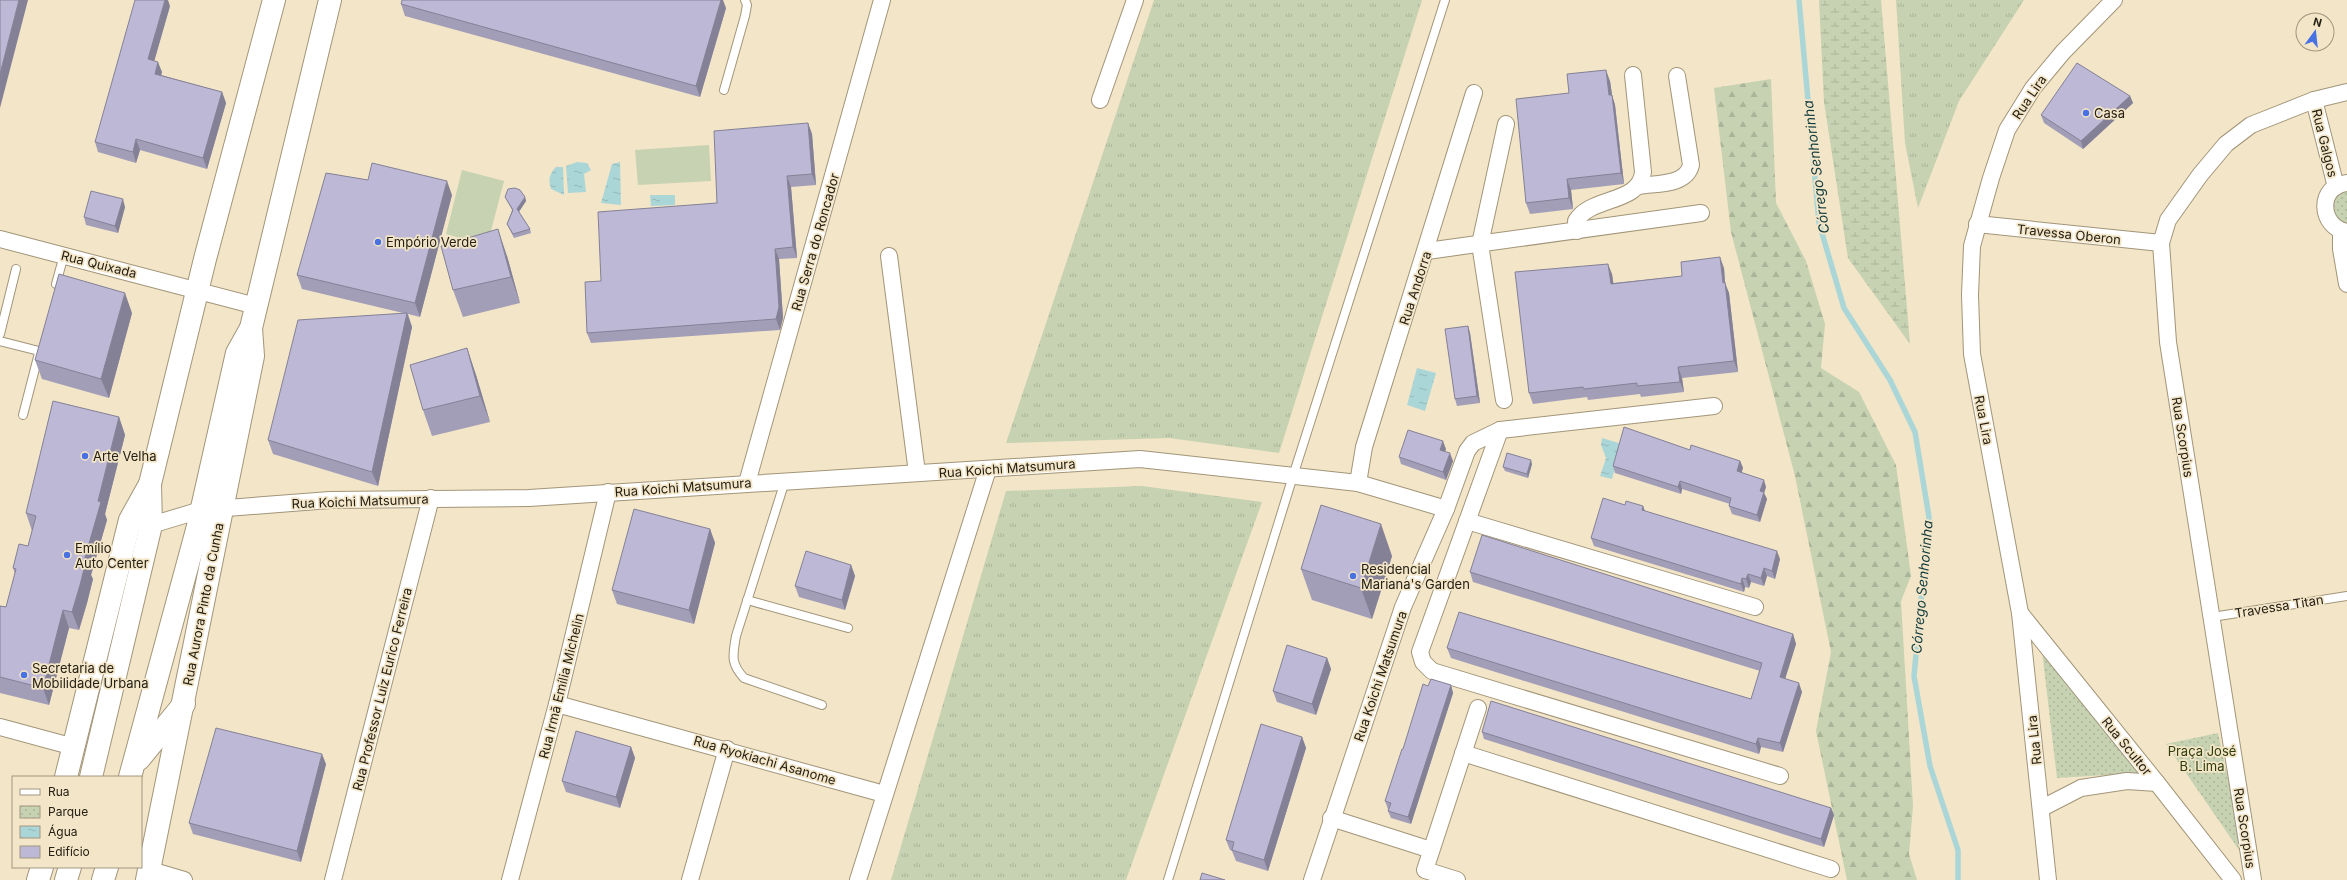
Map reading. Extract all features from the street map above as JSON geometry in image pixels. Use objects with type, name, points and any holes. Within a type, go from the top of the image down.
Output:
[{"type":"main road","points":[[66,776],[130,520],[150,484],[198,290],[274,0]]},
{"type":"main road","points":[[132,772],[219,508],[237,353],[251,328],[330,0]]},
{"type":"main road","points":[[91,776],[151,524],[150,484]]},
{"type":"main road","name":"Rua Aurora Pinto da Cunha","points":[[149,875],[184,704],[219,508]]},
{"type":"main road","points":[[132,772],[184,704]]},
{"type":"main road","points":[[38,880],[42,868]]},
{"type":"main road","points":[[66,880],[70,868]]},
{"type":"main road","points":[[103,880],[106,868]]},
{"type":"street","name":"Rua Serra do Roncador","points":[[747,483],[882,0]]},
{"type":"street","points":[[1100,100],[1135,0]]},
{"type":"street","name":"Rua Lira","points":[[2048,880],[2042,808],[2020,613],[1972,354],[1971,260],[1977,224],[2007,130],[2033,88],[2063,52],[2114,0]]},
{"type":"street","points":[[1633,75],[1643,172],[1642,181],[1639,186]]},
{"type":"street","points":[[1577,231],[1576,221],[1586,210],[1639,186],[1680,180],[1689,172],[1691,165],[1677,76]]},
{"type":"street","name":"Rua Scorpius","points":[[2253,880],[2168,342],[2161,243],[2168,220],[2200,175],[2226,144],[2251,125],[2314,100],[2347,92]]},
{"type":"street","name":"Rua Andorra","points":[[1358,483],[1364,447],[1427,251],[1474,93]]},
{"type":"street","name":"Rua Galgos","points":[[2314,100],[2341,185]]},
{"type":"street","points":[[1504,400],[1480,244],[1506,124]]},
{"type":"street","points":[[2341,185],[2330,192],[2324,207],[2329,222],[2344,232],[2341,249],[2347,284]]},
{"type":"street","points":[[1427,251],[1701,213]]},
{"type":"street","name":"Travessa Oberon","points":[[1977,224],[2161,243]]},
{"type":"street","name":"Rua Quixada","points":[[0,239],[256,306]]},
{"type":"street","points":[[889,256],[917,473]]},
{"type":"street","points":[[1446,509],[1467,451],[1473,443],[1500,430],[1714,406]]},
{"type":"street","points":[[1500,430],[1420,652],[1423,662],[1432,671],[1780,776]]},
{"type":"street","name":"Rua Koichi Matsumura","points":[[151,524],[219,508],[330,500],[529,498],[1140,459],[1358,483],[1446,509],[1403,608],[1331,818],[1312,880]]},
{"type":"street","points":[[858,880],[988,469]]},
{"type":"street","name":"Rua Irmã Emília Michelin","points":[[510,880],[558,704],[608,492]]},
{"type":"street","name":"Rua Professor Luiz Eurico Ferreira","points":[[333,880],[431,498]]},
{"type":"street","points":[[130,520],[151,524]]},
{"type":"street","points":[[1467,521],[1755,608]]},
{"type":"street","name":"Rua Scultor","points":[[2020,613],[2157,782],[2233,880]]},
{"type":"street","name":"Rua Ryokiachi Asanome","points":[[558,704],[727,749],[884,794]]},
{"type":"street","points":[[1457,880],[1425,870],[1478,708]]},
{"type":"street","points":[[0,727],[74,747]]},
{"type":"street","points":[[690,880],[727,749]]},
{"type":"street","points":[[1463,753],[1831,869]]},
{"type":"street","points":[[2042,808],[2081,788],[2126,781],[2157,782]]},
{"type":"street","points":[[1331,818],[1431,850]]},
{"type":"street","points":[[149,875],[184,880]]},
{"type":"lane","points":[[724,90],[745,16],[747,5],[745,0]]},
{"type":"lane","points":[[1168,880],[1293,476],[1445,0]]},
{"type":"lane","points":[[54,292],[64,255]]},
{"type":"lane","points":[[0,334],[16,269]]},
{"type":"lane","points":[[0,341],[40,347],[23,415]]},
{"type":"lane","points":[[785,481],[747,600],[733,655],[736,668],[744,678],[762,686],[822,705]]},
{"type":"lane","name":"Travessa Titan","points":[[2212,617],[2347,596]]},
{"type":"lane","points":[[747,600],[848,628]]},
{"type":"green space","points":[[1154,0],[1422,0],[1279,453],[1169,438],[1006,443]]},
{"type":"green space","points":[[1819,0],[1881,0],[1910,344],[1848,258],[1824,102]]},
{"type":"green space","points":[[1896,0],[2024,0],[1959,101],[1918,208],[1905,143]]},
{"type":"green space","points":[[1771,79],[1776,203],[1806,261],[1825,324],[1821,368],[1859,392],[1896,465],[1911,576],[1901,601],[1913,806],[1909,854],[1917,880],[1847,880],[1816,731],[1831,652],[1795,476],[1731,232],[1714,88]]},
{"type":"green space","points":[[709,145],[711,181],[638,185],[635,150]]},
{"type":"green space","points":[[462,170],[504,181],[487,246],[446,234]]},
{"type":"green space","points":[[2347,190],[2347,224],[2337,218],[2333,207],[2336,197]]},
{"type":"green space","points":[[1142,486],[1262,502],[1126,880],[891,880],[1006,491]]},
{"type":"green space","points":[[2042,651],[2138,773],[2057,778]]},
{"type":"green space","name":"Praça José B. Lima","points":[[2218,733],[2246,860],[2166,744]]},
{"type":"water","points":[[577,162],[587,163],[591,170],[584,174],[586,192],[568,193],[566,166]]},
{"type":"water","points":[[620,162],[621,205],[601,203],[612,164]]},
{"type":"water","points":[[556,167],[563,167],[564,195],[551,189],[550,186],[549,180]]},
{"type":"water","points":[[650,195],[675,195],[675,205],[651,206]]},
{"type":"water","points":[[1417,368],[1436,373],[1425,411],[1407,405]]},
{"type":"water","points":[[1602,438],[1622,444],[1612,479],[1600,476],[1606,458],[1601,445]]},
{"type":"building","points":[[0,0],[19,0],[0,74]]},
{"type":"building","points":[[135,0],[165,0],[148,59],[158,62],[155,74],[222,92],[203,158],[136,139],[133,152],[95,142]]},
{"type":"building","points":[[402,0],[721,0],[696,86],[401,4]]},
{"type":"building","name":"Casa","points":[[2077,63],[2130,96],[2081,141],[2041,115]]},
{"type":"building","points":[[1606,70],[1609,95],[1612,95],[1621,173],[1567,179],[1569,198],[1526,203],[1516,99],[1569,93],[1567,74]]},
{"type":"building","points":[[808,123],[812,174],[787,176],[793,247],[775,249],[779,307],[776,319],[587,333],[585,282],[601,281],[598,212],[717,203],[714,131]]},
{"type":"building","name":"Empório Verde","points":[[372,163],[447,181],[415,303],[297,275],[326,173],[368,180]]},
{"type":"building","points":[[515,188],[520,190],[525,197],[517,209],[530,229],[513,234],[507,224],[513,210],[505,197],[508,189]]},
{"type":"building","points":[[91,191],[123,199],[115,226],[84,217]]},
{"type":"building","points":[[498,229],[511,277],[453,290],[441,246]]},
{"type":"building","points":[[1720,257],[1723,283],[1725,282],[1734,361],[1678,367],[1680,382],[1637,386],[1637,383],[1529,393],[1515,272],[1608,264],[1611,284],[1682,276],[1681,262]]},
{"type":"building","points":[[59,274],[125,293],[101,379],[35,360]]},
{"type":"building","points":[[407,313],[372,472],[268,440],[298,320]]},
{"type":"building","points":[[1468,326],[1477,396],[1455,399],[1445,329]]},
{"type":"building","points":[[467,348],[480,396],[423,410],[410,365]]},
{"type":"building","points":[[53,401],[119,417],[98,501],[101,502],[84,561],[86,561],[80,585],[72,612],[63,610],[43,688],[0,677],[0,606],[6,607],[16,569],[13,568],[19,544],[28,546],[36,516],[26,513]]},
{"type":"building","points":[[1624,427],[1690,450],[1691,445],[1740,461],[1737,471],[1764,480],[1760,491],[1764,492],[1757,515],[1729,506],[1731,498],[1680,481],[1678,487],[1613,466]]},
{"type":"building","points":[[1408,430],[1443,441],[1440,450],[1450,453],[1443,472],[1399,457]]},
{"type":"building","points":[[1507,453],[1531,460],[1527,474],[1503,467]]},
{"type":"building","points":[[1603,498],[1625,505],[1626,501],[1643,506],[1642,510],[1777,551],[1772,571],[1764,568],[1761,578],[1748,574],[1746,579],[1742,578],[1741,584],[1591,538]]},
{"type":"building","points":[[1321,505],[1381,524],[1361,588],[1301,569]]},
{"type":"building","points":[[634,509],[710,529],[689,610],[612,590]]},
{"type":"building","points":[[1482,535],[1793,634],[1780,677],[1799,683],[1780,743],[1758,738],[1756,744],[1447,648],[1459,612],[1751,699],[1762,663],[1470,572]]},
{"type":"building","points":[[806,551],[851,565],[842,600],[795,586]]},
{"type":"building","points":[[1287,645],[1327,658],[1312,704],[1273,691]]},
{"type":"building","points":[[1431,679],[1451,685],[1408,817],[1388,811],[1391,803],[1385,801],[1423,684],[1428,686]]},
{"type":"building","points":[[1491,701],[1831,808],[1821,839],[1482,732]]},
{"type":"building","points":[[1261,724],[1302,737],[1264,860],[1232,850],[1234,842],[1226,840]]},
{"type":"building","points":[[216,728],[322,754],[297,851],[189,823]]},
{"type":"building","points":[[576,731],[631,747],[616,797],[562,781]]},
{"type":"building","points":[[1202,873],[1225,880],[1200,880]]},
{"type":"waterway","name":"Córrego Senhorinha","points":[[1799,0],[1819,223],[1844,308],[1890,380],[1915,432],[1929,517],[1914,676],[1930,766],[1958,850],[1958,880]]},
{"type":"place","name":"Casa","points":[[2086,113]]},
{"type":"place","name":"Empório Verde","points":[[378,242]]},
{"type":"place","name":"Arte Velha","points":[[85,456]]},
{"type":"place","name":"Emílio Auto Center","points":[[67,555]]},
{"type":"place","name":"Residencial Mariana's Garden","points":[[1353,576]]},
{"type":"place","name":"Secretaria de Mobilidade Urbana","points":[[24,675]]}]
